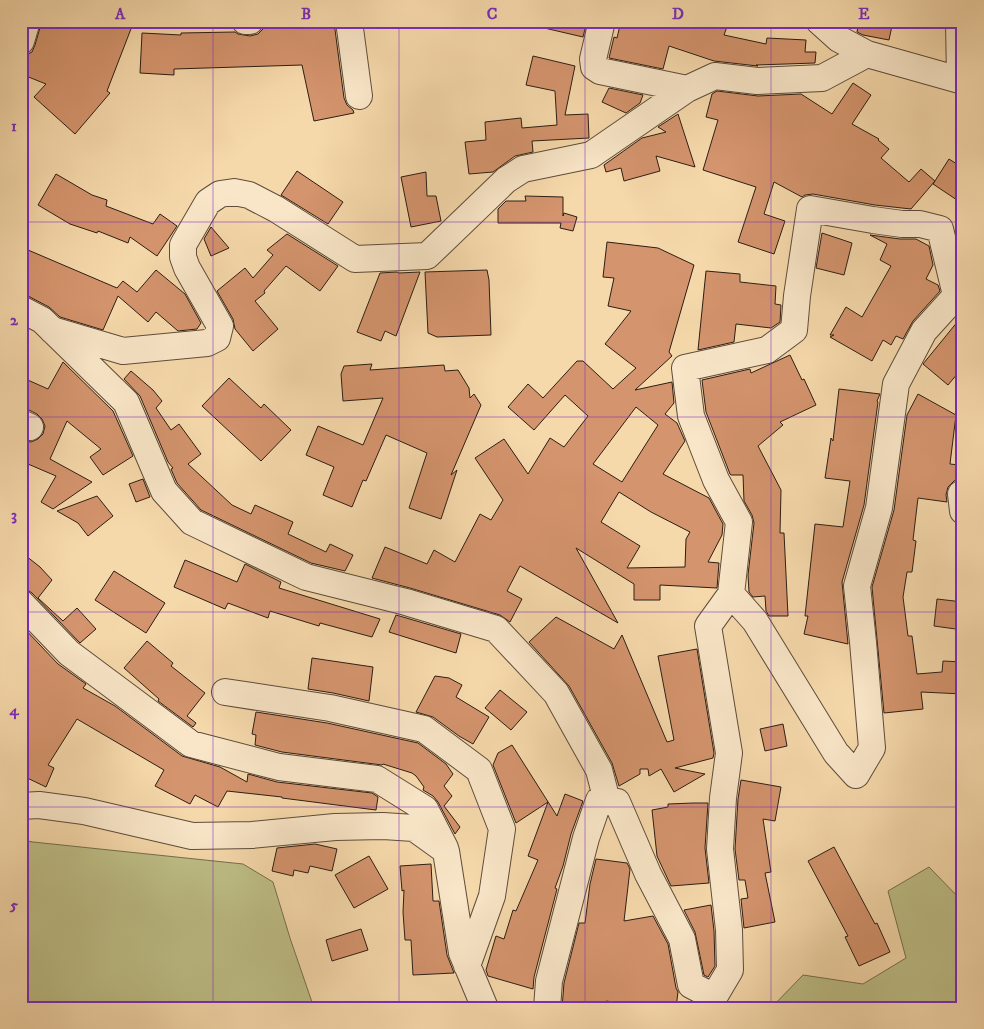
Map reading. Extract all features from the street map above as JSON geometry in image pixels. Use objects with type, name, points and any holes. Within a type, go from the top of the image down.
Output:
[{"type":"street","points":[[21,41],[27,21]]},
{"type":"street","points":[[245,21],[250,21]]},
{"type":"street","points":[[349,21],[359,96]]},
{"type":"street","points":[[602,21],[592,59],[594,67],[600,71],[687,89]]},
{"type":"street","points":[[819,21],[839,39],[867,54],[962,80],[959,21]]},
{"type":"street","points":[[52,330],[123,351],[207,343],[217,338],[220,326],[187,268],[183,257],[183,245],[208,202],[220,194],[234,192],[249,195],[276,209],[355,259],[427,256],[506,180],[523,169],[592,155],[687,89],[715,76],[757,81],[822,78],[867,54]]},
{"type":"street","points":[[547,1008],[549,981],[586,838],[599,800],[617,802],[648,874],[682,939],[690,986],[714,997],[730,970],[729,930],[720,849],[723,798],[729,753],[708,626],[731,594],[739,522],[716,480],[691,416],[685,368],[767,350],[794,330],[810,209],[902,224],[920,224],[940,229],[959,291],[924,331],[896,384],[879,508],[856,586],[872,748],[856,775],[836,753],[755,621],[731,594]]},
{"type":"street","points":[[21,310],[42,320],[126,402],[164,491],[192,522],[306,577],[406,602],[496,629],[556,693],[599,770],[607,801]]},
{"type":"street","points":[[963,493],[961,494],[963,511]]},
{"type":"street","points":[[21,603],[69,653],[191,744],[279,767],[377,779],[425,809],[446,851],[462,953],[485,1008]]},
{"type":"street","points":[[225,692],[330,708],[424,729],[479,770],[502,829],[492,896],[467,966]]},
{"type":"street","points":[[21,806],[39,805],[84,811],[192,836],[252,835],[335,827],[383,826],[414,828],[446,851]]},
{"type":"green space","points":[[21,840],[243,864],[273,882],[314,1008],[21,1008]]},
{"type":"green space","points":[[929,867],[963,902],[963,1008],[771,1008],[803,975],[863,984],[906,958],[888,891]]},
{"type":"building","points":[[42,21],[134,21],[107,91],[110,93],[75,134],[34,97],[46,84],[21,74],[28,54],[32,52],[35,45]]},
{"type":"building","points":[[541,21],[587,21],[583,37],[540,27]]},
{"type":"building","points":[[621,21],[719,21],[728,24],[724,35],[766,44],[767,38],[806,40],[805,52],[816,52],[815,63],[756,65],[758,66],[714,61],[669,46],[663,69],[609,58],[614,37],[617,38]]},
{"type":"building","points":[[859,21],[893,21],[889,40],[857,32]]},
{"type":"building","points":[[334,22],[344,98],[354,113],[314,121],[302,65],[174,69],[174,75],[140,73],[142,33],[181,35],[181,33],[235,32],[250,36],[258,34],[263,29],[264,24]]},
{"type":"building","points":[[533,56],[575,66],[565,115],[588,114],[589,138],[532,141],[533,152],[515,156],[493,172],[469,174],[465,142],[486,140],[485,122],[521,118],[522,128],[557,125],[555,91],[526,85]]},
{"type":"building","points":[[853,83],[871,95],[852,124],[879,139],[889,149],[881,158],[909,182],[921,169],[935,181],[911,209],[813,194],[802,197],[774,182],[764,214],[785,221],[774,254],[738,242],[756,187],[703,170],[718,120],[706,117],[712,94],[717,91],[758,96],[801,94],[832,114]]},
{"type":"building","points":[[609,88],[643,95],[640,103],[626,113],[602,102]]},
{"type":"building","points":[[678,114],[695,167],[656,156],[660,171],[624,181],[621,168],[606,172],[604,165],[642,138],[666,132],[658,127]]},
{"type":"building","points":[[949,159],[963,168],[963,204],[933,184]]},
{"type":"building","points":[[297,171],[343,202],[328,224],[281,195]]},
{"type":"building","points":[[426,172],[427,196],[436,196],[441,221],[411,227],[401,177]]},
{"type":"building","points":[[56,174],[92,195],[107,200],[106,206],[153,224],[160,214],[177,226],[157,256],[130,237],[128,243],[98,231],[97,233],[70,224],[38,205]]},
{"type":"building","points":[[525,196],[563,197],[563,216],[564,213],[577,217],[573,231],[560,228],[561,223],[498,223],[498,209],[506,201],[526,201]]},
{"type":"building","points":[[211,227],[229,248],[211,256],[204,239]]},
{"type":"building","points":[[822,233],[852,243],[844,275],[816,268]]},
{"type":"building","points":[[287,234],[338,266],[320,291],[286,266],[264,291],[265,293],[255,301],[278,329],[253,351],[235,329],[233,319],[217,291],[245,268],[253,278],[273,255],[267,250]]},
{"type":"building","points":[[870,235],[916,239],[929,246],[933,265],[926,279],[938,285],[940,291],[913,321],[903,339],[896,336],[891,345],[883,340],[872,361],[830,337],[834,335],[830,335],[846,307],[862,317],[891,266],[880,260],[887,244]]},
{"type":"building","points":[[607,242],[658,248],[694,265],[669,352],[672,356],[635,390],[672,382],[674,403],[665,414],[677,423],[685,441],[663,474],[709,498],[723,524],[722,535],[708,562],[719,563],[717,588],[660,585],[660,600],[634,600],[634,584],[576,548],[618,623],[520,566],[507,591],[522,599],[510,622],[500,615],[372,578],[385,547],[427,564],[434,550],[455,562],[480,514],[491,520],[503,500],[475,458],[504,439],[528,474],[550,438],[564,447],[588,416],[565,395],[534,430],[508,407],[528,384],[543,398],[577,361],[583,361],[613,389],[636,368],[605,344],[631,311],[608,306],[614,278],[603,277]],"holes":[[[636,407],[658,425],[622,482],[593,464]],[[619,492],[651,512],[690,532],[686,539],[685,567],[627,568],[640,546],[601,522]]]},
{"type":"building","points":[[21,247],[117,288],[123,281],[137,292],[156,270],[185,294],[201,323],[197,329],[178,331],[156,312],[148,322],[118,296],[103,330],[60,317],[49,307],[21,294]]},
{"type":"building","points":[[487,270],[491,335],[437,337],[428,333],[425,272]]},
{"type":"building","points":[[706,271],[740,274],[740,282],[776,286],[775,304],[781,305],[780,322],[771,328],[736,324],[734,342],[698,350]]},
{"type":"building","points":[[420,272],[396,336],[385,331],[381,341],[357,332],[380,273]]},
{"type":"building","points":[[963,315],[963,367],[948,385],[923,364]]},
{"type":"building","points":[[790,355],[816,405],[780,422],[783,425],[758,446],[781,490],[780,533],[784,533],[788,616],[769,616],[766,611],[765,596],[753,597],[749,592],[748,575],[754,523],[744,501],[743,475],[730,474],[706,412],[702,380],[750,369],[751,373]]},
{"type":"building","points":[[63,362],[113,411],[133,456],[103,475],[90,457],[101,449],[67,421],[50,459],[92,482],[53,509],[41,502],[56,476],[21,461],[21,440],[31,442],[38,439],[43,434],[45,426],[37,414],[21,408],[21,377],[48,389]]},
{"type":"building","points":[[372,364],[370,370],[444,365],[445,371],[458,370],[469,388],[470,398],[474,394],[481,405],[451,475],[457,470],[441,519],[409,508],[427,453],[386,435],[366,481],[363,480],[352,507],[323,495],[334,467],[306,455],[318,426],[363,445],[383,398],[343,401],[341,374],[344,366]]},
{"type":"building","points":[[131,371],[153,390],[162,401],[156,408],[171,430],[179,424],[201,454],[188,464],[232,505],[251,514],[255,505],[293,522],[288,534],[326,552],[330,544],[353,555],[345,571],[311,563],[201,510],[177,483],[171,469],[173,468],[168,462],[140,396],[124,379]]},
{"type":"building","points":[[229,378],[261,408],[264,404],[291,430],[261,461],[202,406]]},
{"type":"building","points":[[839,389],[880,394],[877,401],[864,505],[842,582],[848,644],[804,634],[808,616],[805,616],[815,524],[843,527],[850,481],[825,478],[831,438],[833,441]]},
{"type":"building","points":[[918,394],[956,415],[950,464],[959,465],[958,479],[948,487],[947,502],[918,498],[913,540],[916,541],[912,572],[907,572],[903,597],[908,636],[912,636],[917,674],[942,672],[943,661],[963,662],[963,694],[921,692],[923,709],[884,713],[872,587],[894,510],[907,415]]},
{"type":"building","points":[[143,479],[150,497],[136,502],[129,484]]},
{"type":"building","points":[[97,496],[113,516],[88,536],[78,523],[57,511]]},
{"type":"building","points":[[21,552],[40,567],[52,580],[38,598],[63,621],[77,608],[96,629],[80,643],[32,593],[21,588]]},
{"type":"building","points":[[185,560],[237,582],[245,564],[281,582],[279,588],[380,619],[372,637],[320,623],[319,626],[270,611],[268,618],[228,603],[225,609],[174,587]]},
{"type":"building","points":[[114,571],[165,603],[146,633],[95,600]]},
{"type":"building","points":[[937,599],[963,602],[963,630],[934,626]]},
{"type":"building","points":[[396,615],[461,634],[456,653],[389,632]]},
{"type":"building","points":[[556,617],[614,649],[622,635],[667,742],[674,740],[658,656],[697,649],[714,753],[713,758],[675,768],[705,774],[674,792],[661,769],[649,776],[648,769],[640,769],[640,774],[619,786],[612,763],[569,686],[529,642]]},
{"type":"building","points":[[21,625],[58,664],[86,684],[83,688],[115,706],[182,756],[220,767],[247,782],[248,774],[277,782],[372,793],[378,797],[376,810],[227,791],[218,807],[195,795],[190,804],[155,786],[164,770],[77,719],[48,765],[54,768],[46,787],[21,775]]},
{"type":"building","points":[[147,641],[173,663],[171,666],[205,693],[187,716],[196,723],[193,727],[158,701],[159,699],[124,668]]},
{"type":"building","points":[[312,658],[373,667],[369,701],[308,689]]},
{"type":"building","points":[[435,676],[449,678],[462,685],[456,697],[489,717],[473,744],[433,717],[416,712]]},
{"type":"building","points":[[500,690],[527,712],[511,730],[485,708]]},
{"type":"building","points":[[256,712],[327,723],[418,743],[446,764],[453,774],[444,786],[452,796],[444,806],[460,827],[455,834],[438,802],[433,796],[423,790],[424,787],[412,773],[383,764],[282,752],[255,745],[256,735],[252,734]]},
{"type":"building","points":[[783,724],[787,746],[765,751],[760,729]]},
{"type":"building","points":[[512,745],[557,816],[565,794],[583,801],[555,888],[557,889],[534,977],[533,989],[488,976],[486,970],[496,936],[504,939],[513,910],[516,911],[538,860],[528,856],[548,802],[516,823],[493,765],[498,753]]},
{"type":"building","points":[[741,780],[781,787],[775,821],[763,819],[771,872],[765,873],[775,922],[744,928],[741,899],[748,898],[745,880],[739,880],[735,849]]},
{"type":"building","points":[[708,803],[705,848],[709,883],[671,886],[657,856],[652,810],[668,807],[668,804]]},
{"type":"building","points":[[315,844],[337,849],[332,871],[310,866],[308,873],[294,870],[293,876],[272,871],[277,848]]},
{"type":"building","points":[[834,847],[875,924],[877,923],[890,952],[859,966],[845,937],[848,936],[808,861]]},
{"type":"building","points":[[369,856],[388,889],[354,908],[335,875]]},
{"type":"building","points":[[596,859],[627,863],[630,869],[624,921],[653,916],[668,944],[678,992],[676,1008],[652,1008],[606,1001],[605,1008],[562,1008],[564,983],[579,923],[585,923],[590,884]]},
{"type":"building","points":[[431,864],[433,901],[439,901],[447,955],[454,973],[413,975],[411,940],[405,940],[404,890],[402,891],[400,866]]},
{"type":"building","points":[[711,905],[715,966],[708,977],[704,975],[695,932],[684,910]]},
{"type":"building","points":[[361,929],[368,950],[332,961],[326,940]]}]
